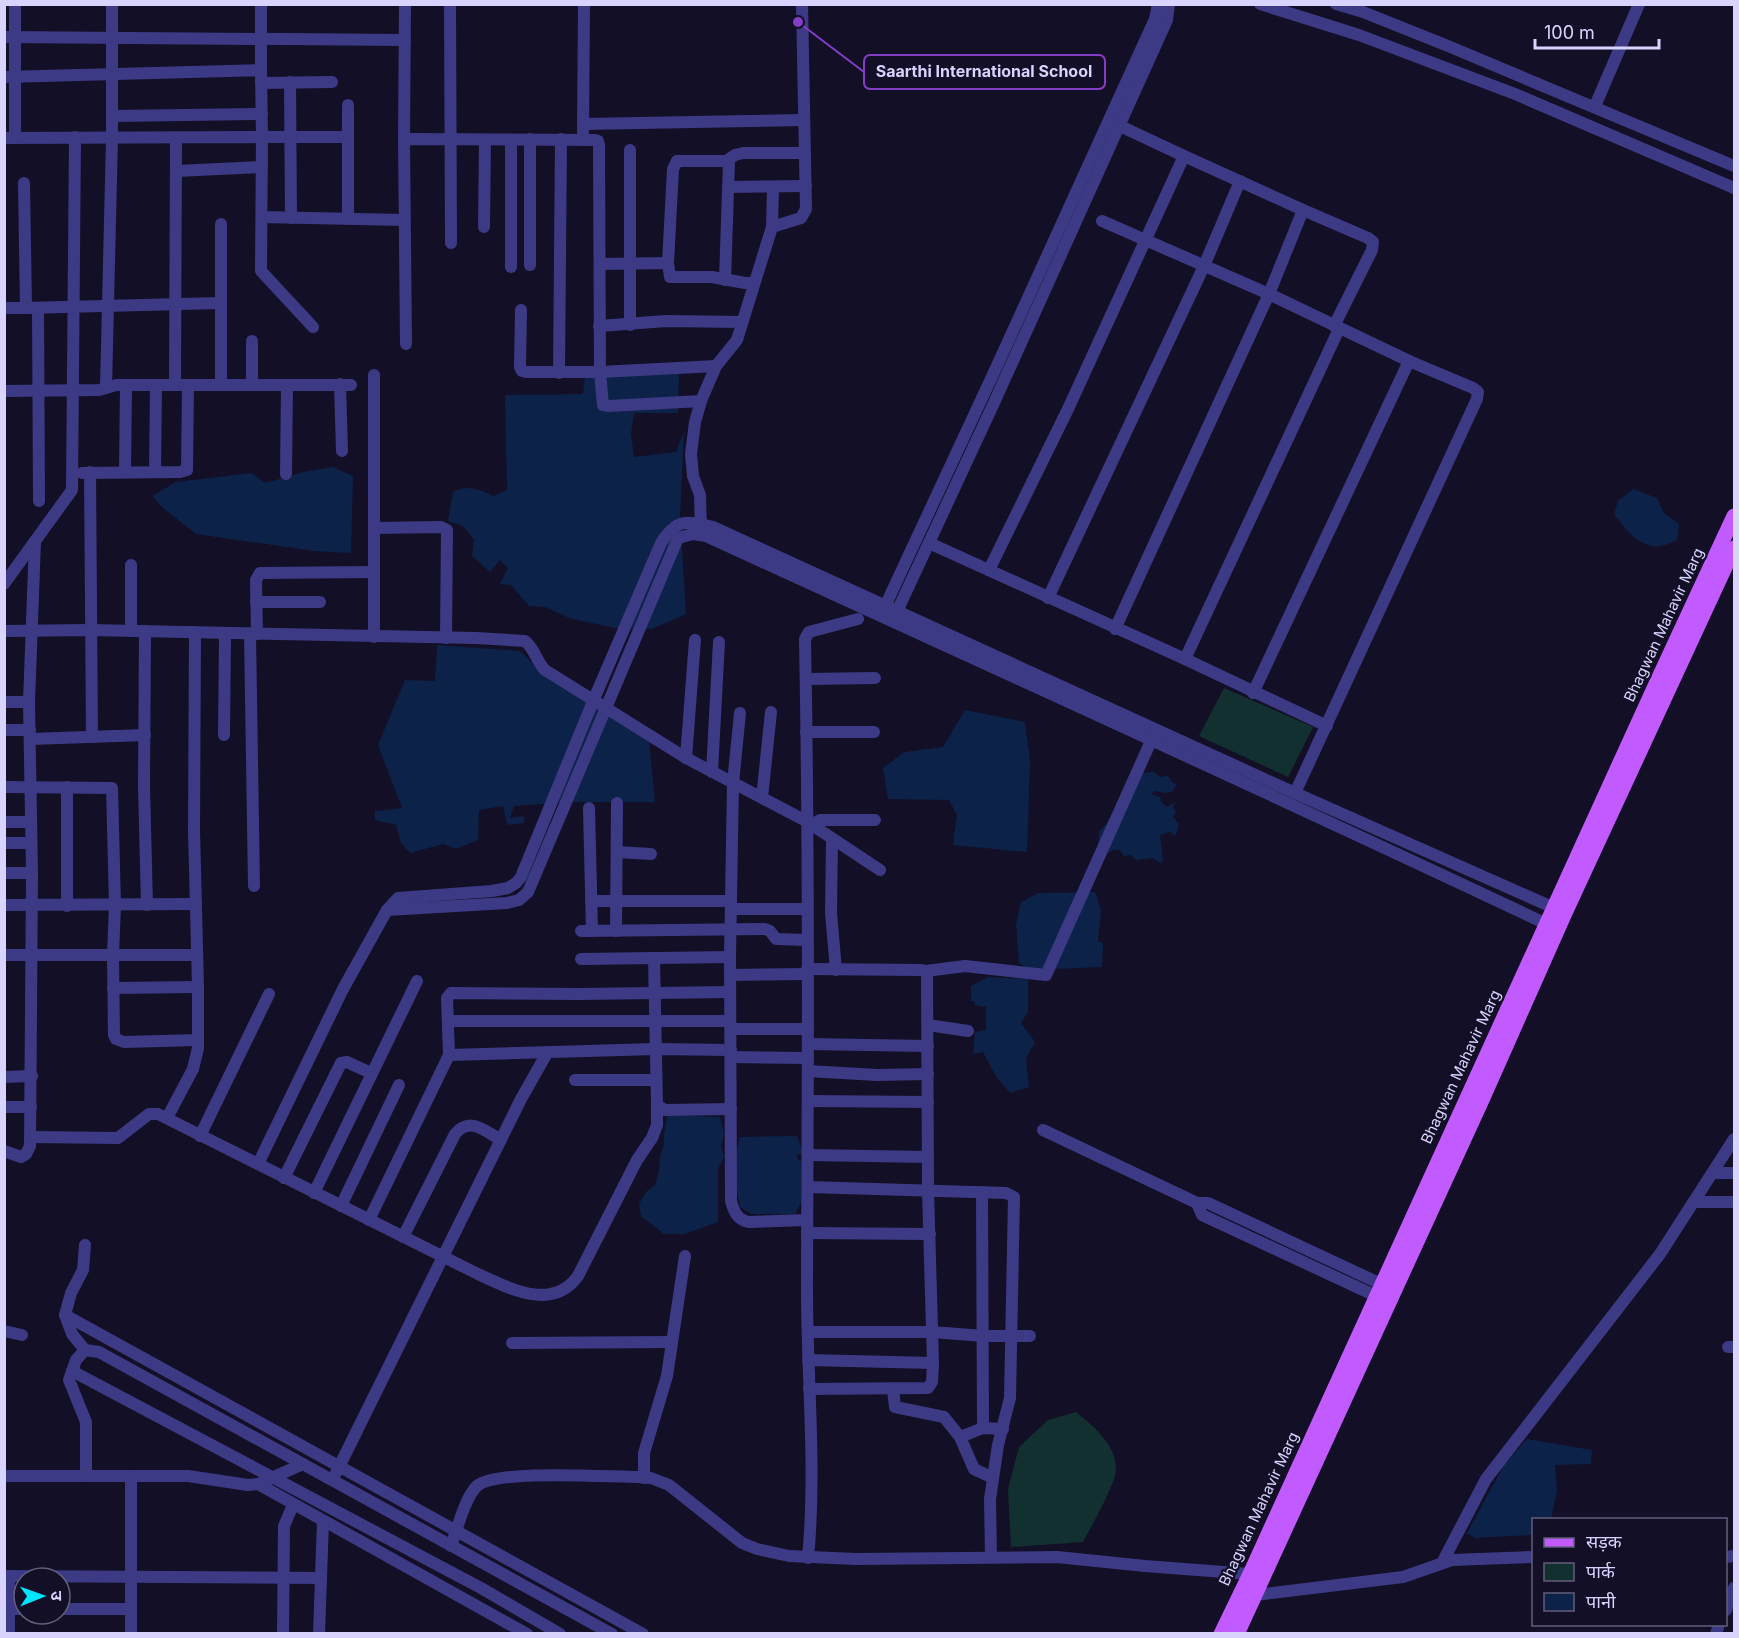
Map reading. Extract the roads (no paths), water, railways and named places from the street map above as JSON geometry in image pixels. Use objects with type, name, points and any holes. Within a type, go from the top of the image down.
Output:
[{"type":"main road","name":"Bhagwan Mahavir Marg","points":[[1560,910],[1734,516]]},
{"type":"main road","name":"Bhagwan Mahavir Marg","points":[[1221,1634],[1378,1290],[1734,548]]},
{"type":"main road","name":"Bhagwan Mahavir Marg","points":[[1238,1634],[1481,1102],[1552,927]]},
{"type":"street","points":[[15,4],[9,37],[10,138],[347,137]]},
{"type":"street","points":[[106,388],[112,138],[112,4]]},
{"type":"street","points":[[261,4],[261,271],[313,327]]},
{"type":"street","points":[[405,4],[406,344]]},
{"type":"street","points":[[450,4],[450,243]]},
{"type":"street","points":[[583,140],[584,4]]},
{"type":"street","points":[[772,227],[801,218],[806,209],[802,4]]},
{"type":"street","points":[[884,612],[1155,19],[1158,4]]},
{"type":"street","points":[[897,617],[928,543],[1120,126],[1167,20],[1169,4]]},
{"type":"street","points":[[1260,4],[1359,35],[1515,94],[1734,188]]},
{"type":"street","points":[[1336,4],[1438,41],[1734,166]]},
{"type":"street","points":[[1595,106],[1639,4]]},
{"type":"street","points":[[9,37],[405,40]]},
{"type":"street","points":[[10,77],[261,70]]},
{"type":"street","points":[[290,82],[291,218]]},
{"type":"street","points":[[261,83],[332,82]]},
{"type":"street","points":[[348,105],[348,219]]},
{"type":"street","points":[[112,116],[262,114]]},
{"type":"street","points":[[583,124],[804,120]]},
{"type":"street","points":[[1120,126],[1373,242],[1337,328],[1185,659]]},
{"type":"street","points":[[4,584],[72,490],[75,137]]},
{"type":"street","points":[[175,385],[176,138]]},
{"type":"street","points":[[404,138],[598,141],[601,401],[606,406],[701,402]]},
{"type":"street","points":[[559,372],[561,139]]},
{"type":"street","points":[[484,140],[484,227]]},
{"type":"street","points":[[511,140],[511,267]]},
{"type":"street","points":[[530,140],[530,265]]},
{"type":"street","points":[[630,150],[630,325]]},
{"type":"street","points":[[754,283],[712,277],[670,277],[668,263],[674,164],[681,161],[729,161],[735,155],[743,153],[805,153]]},
{"type":"street","points":[[989,570],[1068,409],[1184,156]]},
{"type":"street","points":[[725,280],[729,161]]},
{"type":"street","points":[[176,171],[262,167]]},
{"type":"street","points":[[1048,598],[1204,266],[1240,182]]},
{"type":"street","points":[[24,183],[39,391],[39,501]]},
{"type":"street","points":[[729,187],[806,186]]},
{"type":"street","points":[[701,530],[700,495],[693,476],[691,454],[695,422],[716,366],[737,340],[772,227],[773,187]]},
{"type":"street","points":[[1115,628],[1269,294],[1303,210]]},
{"type":"street","points":[[262,217],[404,220]]},
{"type":"street","points":[[1102,221],[1269,294],[1337,328],[1473,388],[1478,395],[1295,793]]},
{"type":"street","points":[[221,224],[222,385]]},
{"type":"street","points":[[600,264],[668,263]]},
{"type":"street","points":[[4,309],[220,303]]},
{"type":"street","points":[[521,310],[522,371],[600,372],[716,366]]},
{"type":"street","points":[[599,326],[666,321],[742,322]]},
{"type":"street","points":[[252,341],[252,385]]},
{"type":"street","points":[[1253,693],[1409,361]]},
{"type":"street","points":[[374,375],[374,637]]},
{"type":"street","points":[[4,391],[99,390],[126,385],[346,384],[342,452]]},
{"type":"street","points":[[125,471],[126,385]]},
{"type":"street","points":[[155,471],[156,385]]},
{"type":"street","points":[[73,473],[188,470],[188,385]]},
{"type":"street","points":[[286,474],[287,385]]},
{"type":"street","points":[[90,472],[92,737]]},
{"type":"street","points":[[258,1164],[343,989],[387,910],[398,898],[492,891],[508,888],[516,883],[661,543],[670,529],[678,525],[687,523],[701,530]]},
{"type":"street","points":[[374,528],[441,527],[447,530],[446,638]]},
{"type":"street","points":[[387,910],[507,903],[519,900],[528,892],[678,538],[713,527],[884,612],[1560,910]]},
{"type":"street","points":[[4,1151],[17,1157],[24,1157],[30,1146],[31,1137],[32,873],[29,702],[35,540]]},
{"type":"street","points":[[928,543],[1327,726]]},
{"type":"street","points":[[131,565],[131,631]]},
{"type":"street","points":[[254,886],[253,634],[256,580],[260,573],[374,572]]},
{"type":"street","points":[[256,602],[320,602]]},
{"type":"street","points":[[897,617],[1151,741],[1365,838],[1552,927]]},
{"type":"street","points":[[808,1558],[811,1515],[807,1227],[809,823],[806,635],[858,619]]},
{"type":"street","points":[[4,631],[145,631],[525,641],[545,670],[686,758],[809,823],[880,870]]},
{"type":"street","points":[[145,631],[144,786],[147,905]]},
{"type":"street","points":[[167,1118],[193,1069],[198,1040],[195,632]]},
{"type":"street","points":[[224,735],[225,633]]},
{"type":"street","points":[[686,758],[695,640]]},
{"type":"street","points":[[712,772],[719,642]]},
{"type":"street","points":[[806,678],[875,678]]},
{"type":"street","points":[[4,702],[29,702]]},
{"type":"street","points":[[740,712],[733,783],[730,957],[730,1184],[731,1201],[735,1214],[741,1220],[748,1222],[930,1234]]},
{"type":"street","points":[[762,798],[771,712]]},
{"type":"street","points":[[4,730],[30,735],[92,737],[145,735]]},
{"type":"street","points":[[806,732],[874,732]]},
{"type":"street","points":[[730,975],[836,970],[926,971],[965,966],[1046,975],[1151,741]]},
{"type":"street","points":[[4,787],[112,788],[115,905],[113,1027],[116,1039],[124,1041],[198,1040]]},
{"type":"street","points":[[68,787],[68,906]]},
{"type":"street","points":[[616,931],[617,803]]},
{"type":"street","points":[[589,808],[591,901],[586,931],[768,930],[776,939],[807,940]]},
{"type":"street","points":[[809,823],[820,820],[875,820]]},
{"type":"street","points":[[4,822],[30,822]]},
{"type":"street","points":[[832,839],[831,913],[836,970]]},
{"type":"street","points":[[4,843],[31,843]]},
{"type":"street","points":[[617,852],[651,854]]},
{"type":"street","points":[[4,873],[32,873]]},
{"type":"street","points":[[591,901],[807,909]]},
{"type":"street","points":[[4,905],[196,904]]},
{"type":"street","points":[[4,955],[197,955]]},
{"type":"street","points":[[581,959],[730,957]]},
{"type":"street","points":[[31,1137],[118,1138],[153,1113],[478,1274],[527,1294],[549,1294],[569,1287],[578,1276],[657,1125],[654,958]]},
{"type":"street","points":[[808,1389],[928,1388],[932,1382],[927,1157],[928,977],[926,971]]},
{"type":"street","points":[[314,1192],[417,981]]},
{"type":"street","points":[[113,988],[198,987]]},
{"type":"street","points":[[369,1220],[449,1054],[448,994],[454,992],[655,994],[730,992]]},
{"type":"street","points":[[200,1136],[270,994]]},
{"type":"street","points":[[449,1022],[655,1021],[808,1029]]},
{"type":"street","points":[[928,1025],[968,1031]]},
{"type":"street","points":[[808,1044],[928,1046]]},
{"type":"street","points":[[449,1054],[656,1049],[808,1058]]},
{"type":"street","points":[[332,1481],[501,1140],[547,1053]]},
{"type":"street","points":[[284,1178],[341,1063],[347,1062],[371,1073]]},
{"type":"street","points":[[808,1071],[877,1075],[928,1074]]},
{"type":"street","points":[[4,1077],[32,1076]]},
{"type":"street","points":[[575,1080],[656,1080]]},
{"type":"street","points":[[341,1206],[399,1085]]},
{"type":"street","points":[[809,1101],[928,1102]]},
{"type":"street","points":[[657,1105],[665,1110],[731,1109]]},
{"type":"street","points":[[4,1107],[31,1107]]},
{"type":"street","points":[[403,1237],[455,1134],[461,1127],[475,1126],[501,1140]]},
{"type":"street","points":[[1043,1130],[1197,1203],[1202,1215],[1378,1290]]},
{"type":"street","points":[[1443,1562],[1486,1479],[1654,1262],[1734,1139]]},
{"type":"street","points":[[808,1155],[927,1157]]},
{"type":"street","points":[[1713,1173],[1734,1173]]},
{"type":"street","points":[[808,1187],[1009,1193],[1014,1197],[1010,1398],[998,1445],[990,1499],[991,1557]]},
{"type":"street","points":[[982,1192],[983,1428]]},
{"type":"street","points":[[1695,1202],[1734,1202]]},
{"type":"street","points":[[85,1245],[83,1270],[71,1293],[65,1315],[72,1334],[85,1350],[99,1352],[612,1634]]},
{"type":"street","points":[[644,1478],[645,1444],[667,1376],[685,1256]]},
{"type":"street","points":[[65,1315],[644,1634]]},
{"type":"street","points":[[4,1331],[22,1335]]},
{"type":"street","points":[[808,1332],[932,1332],[984,1336],[1030,1336]]},
{"type":"street","points":[[512,1343],[672,1342]]},
{"type":"street","points":[[85,1350],[76,1360],[69,1380],[86,1422],[86,1476]]},
{"type":"street","points":[[808,1360],[933,1363]]},
{"type":"street","points":[[72,1371],[560,1634]]},
{"type":"street","points":[[893,1389],[895,1407],[944,1417],[960,1437],[974,1469],[993,1478]]},
{"type":"street","points":[[960,1437],[983,1428],[1003,1429]]},
{"type":"street","points":[[4,1476],[195,1477],[240,1484],[258,1484],[303,1464]]},
{"type":"street","points":[[131,1476],[131,1634]]},
{"type":"street","points":[[451,1546],[473,1490],[483,1482],[526,1476],[644,1478],[669,1485],[742,1543],[772,1553],[808,1558],[1086,1558],[1146,1566],[1250,1574]]},
{"type":"street","points":[[258,1484],[527,1634]]},
{"type":"street","points":[[283,1634],[284,1526],[293,1505]]},
{"type":"street","points":[[319,1634],[323,1521]]},
{"type":"street","points":[[1255,1595],[1402,1578],[1443,1562],[1478,1558],[1532,1557]]},
{"type":"street","points":[[9,1634],[7,1576],[320,1578]]},
{"type":"street","points":[[508,1604],[518,1583]]},
{"type":"street","points":[[1727,1605],[1734,1588]]},
{"type":"street","points":[[72,1609],[131,1609]]},
{"type":"water","points":[[679,371],[678,413],[634,413],[631,434],[634,457],[676,452],[684,431],[680,516],[686,614],[652,629],[615,628],[569,618],[545,607],[529,606],[511,585],[500,584],[508,568],[500,560],[490,572],[472,556],[474,540],[463,526],[448,521],[453,492],[463,488],[473,488],[494,496],[507,490],[505,395],[583,394],[585,376]]},
{"type":"water","points":[[333,467],[353,476],[351,553],[314,551],[196,534],[163,508],[152,496],[176,482],[251,473],[266,483],[303,472]]},
{"type":"water","points":[[1633,489],[1657,498],[1664,513],[1679,524],[1677,540],[1664,545],[1651,546],[1638,540],[1628,531],[1614,514],[1618,501]]},
{"type":"water","points":[[437,645],[520,651],[545,676],[649,741],[655,802],[571,802],[514,806],[510,818],[524,816],[524,823],[507,825],[503,806],[479,810],[478,840],[456,849],[443,844],[410,853],[401,843],[396,825],[375,820],[375,811],[402,808],[378,745],[405,680],[435,681]]},
{"type":"water","points":[[965,710],[1025,722],[1030,761],[1027,852],[953,845],[957,815],[949,800],[888,799],[883,768],[904,752],[943,747]]},
{"type":"water","points":[[1154,772],[1160,777],[1168,776],[1173,783],[1177,784],[1172,792],[1155,791],[1151,794],[1160,797],[1161,802],[1167,807],[1176,802],[1173,807],[1176,813],[1173,816],[1179,825],[1176,835],[1170,832],[1160,835],[1163,860],[1161,863],[1152,858],[1136,860],[1131,855],[1124,856],[1120,850],[1106,854],[1098,848],[1099,832],[1119,809],[1143,773]]},
{"type":"water","points":[[1095,892],[1101,910],[1098,941],[1103,943],[1102,967],[1030,970],[1019,963],[1016,925],[1021,902],[1038,893]]},
{"type":"water","points":[[988,977],[1028,979],[1028,1012],[1021,1023],[1035,1042],[1026,1059],[1029,1087],[1010,1093],[997,1078],[983,1052],[973,1054],[975,1032],[986,1030],[986,1007],[975,1005],[974,1001],[971,1001],[971,986]]},
{"type":"water","points":[[667,1115],[720,1117],[724,1134],[721,1146],[724,1157],[718,1169],[718,1222],[685,1234],[664,1234],[641,1216],[639,1204],[646,1192],[655,1185],[664,1145]]},
{"type":"water","points":[[797,1136],[802,1149],[802,1154],[797,1155],[798,1160],[801,1161],[802,1200],[795,1214],[751,1214],[740,1207],[736,1154],[740,1137]]},
{"type":"water","points":[[1527,1439],[1592,1450],[1591,1464],[1555,1465],[1557,1491],[1551,1518],[1532,1518],[1532,1535],[1475,1538],[1467,1533],[1504,1465]]},
{"type":"place","name":"Saarthi International School","points":[[798,22]]}]
